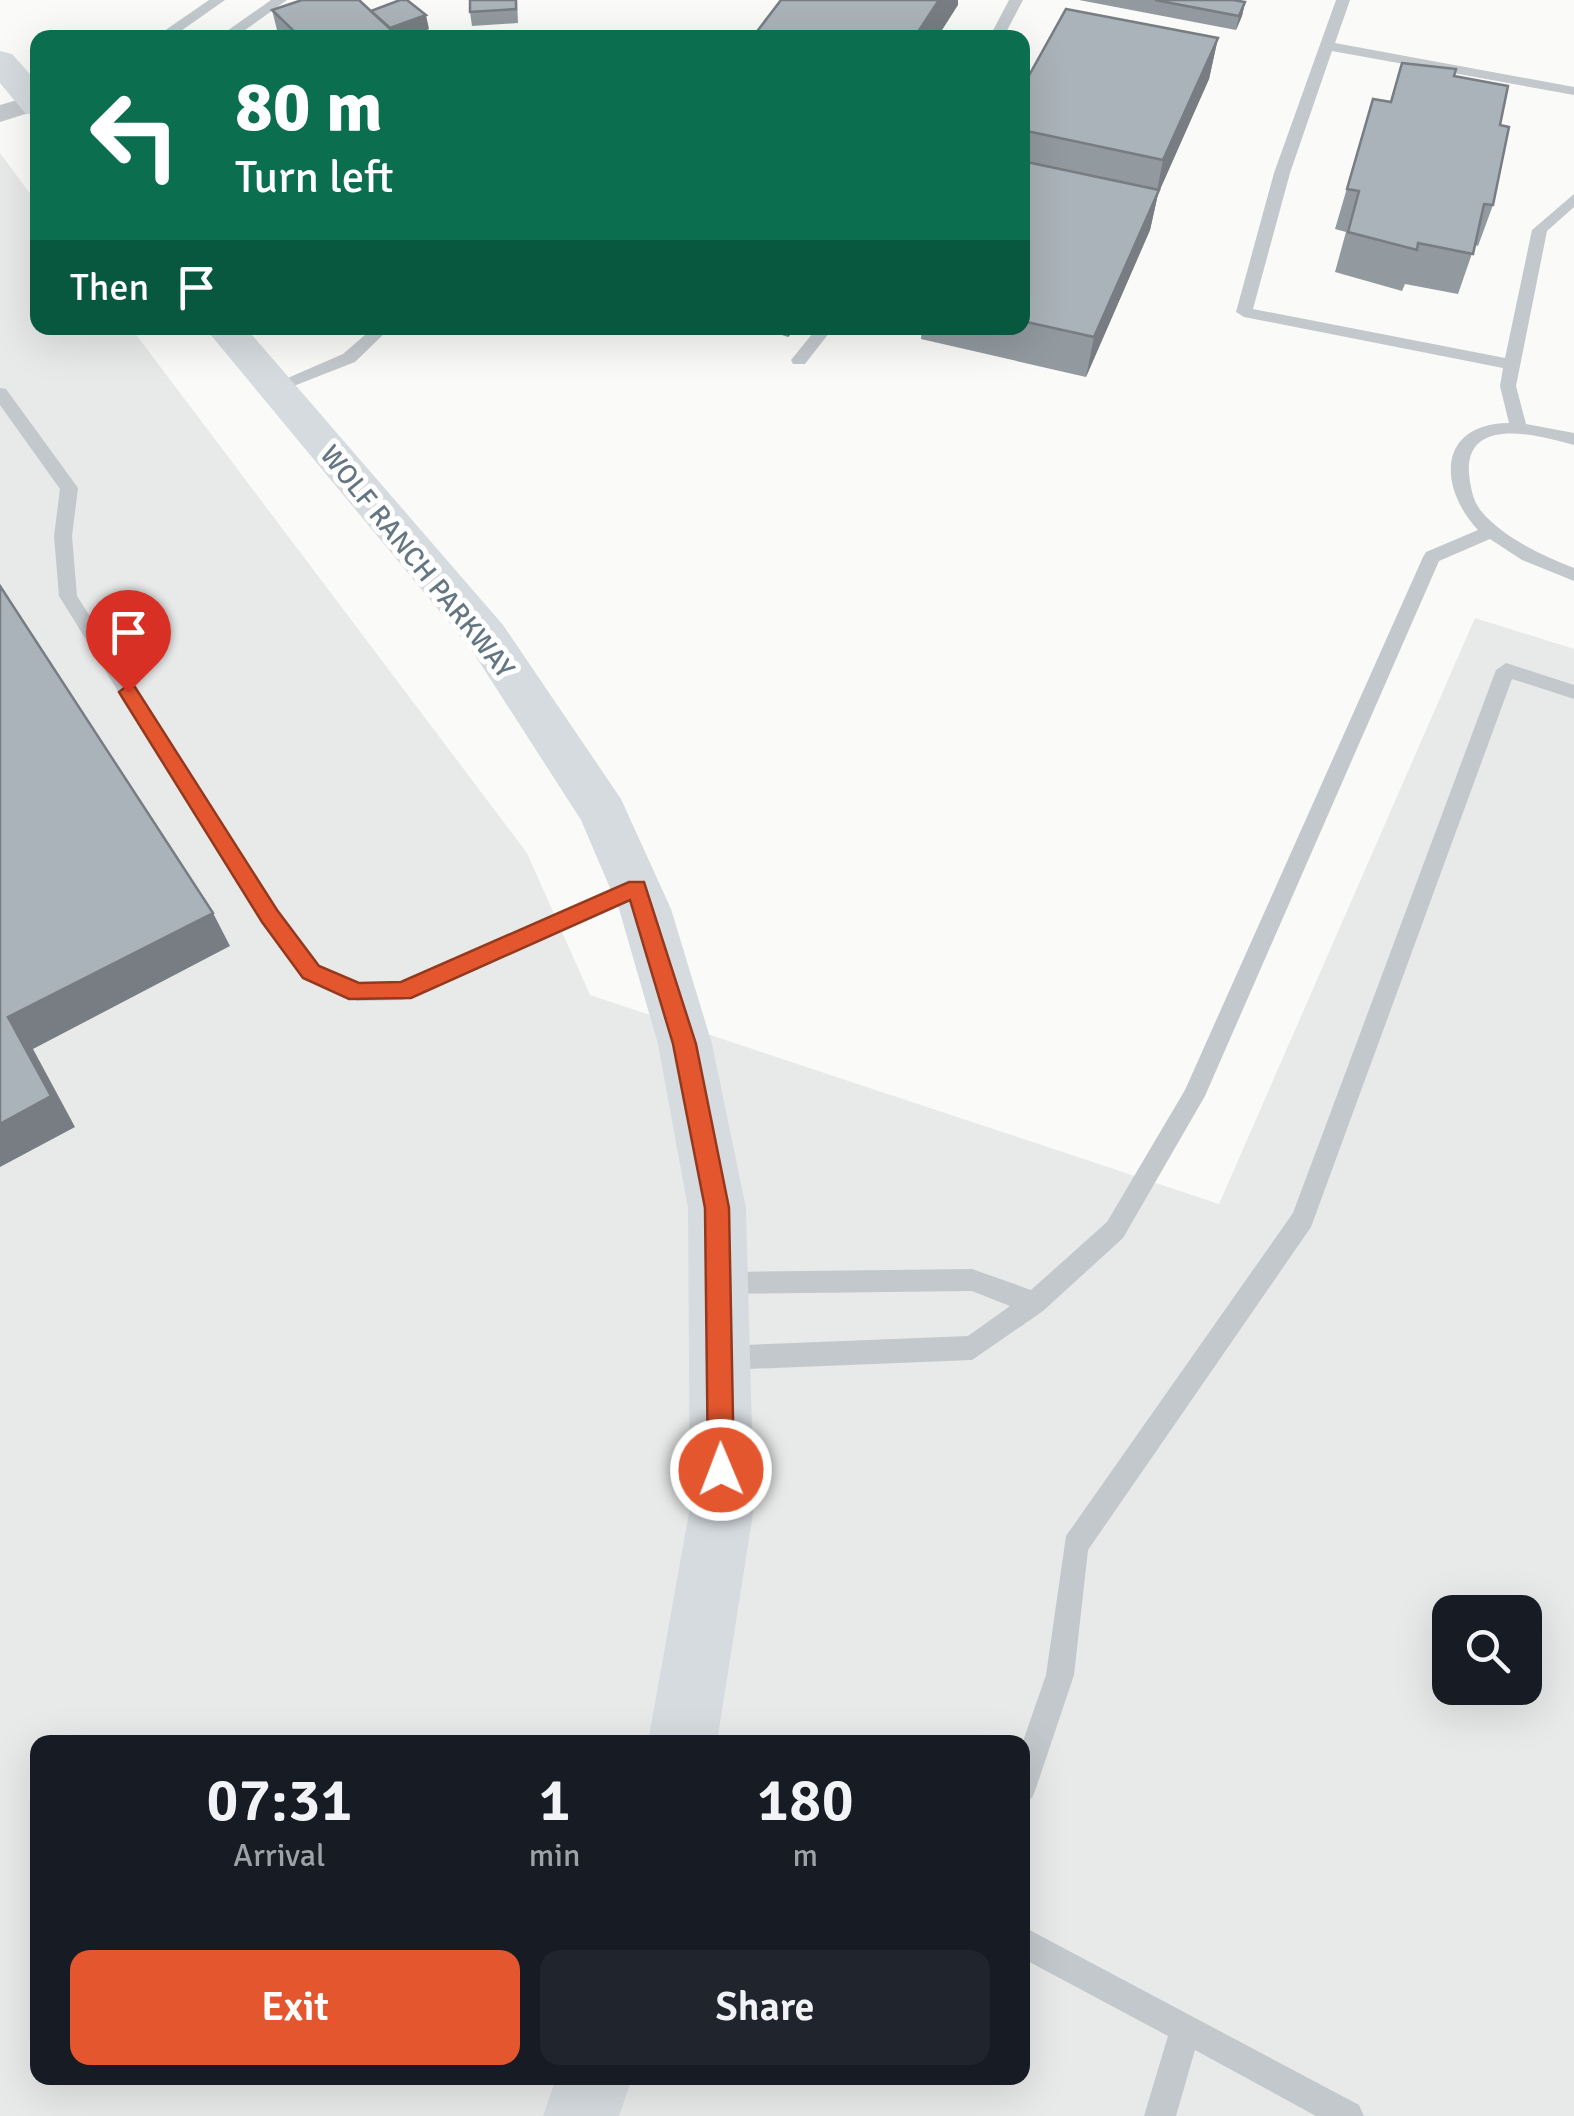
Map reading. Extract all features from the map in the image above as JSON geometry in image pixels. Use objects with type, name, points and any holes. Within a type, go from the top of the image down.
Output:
[{"type":"street","points":[[0,60],[30,95]]},
{"type":"street","points":[[0,114],[30,105]]},
{"type":"street","name":"WOLF RANCH PARKWAY","points":[[232,335],[487,637],[603,814],[636,888],[684,1044],[717,1208],[722,1507],[683,1735]]},
{"type":"street","points":[[581,2116],[592,2085]]},
{"type":"lane","points":[[218,0],[215,27],[280,0]]},
{"type":"lane","points":[[1000,30],[1016,0]]},
{"type":"lane","points":[[1343,0],[1282,173],[1244,312],[1513,365]]},
{"type":"lane","points":[[1327,46],[1574,91]]},
{"type":"lane","points":[[1518,426],[1508,386],[1540,230],[1574,199]]},
{"type":"lane","points":[[276,387],[349,358],[374,335]]},
{"type":"lane","points":[[799,360],[820,335]]},
{"type":"lane","points":[[0,394],[69,488],[63,536],[68,596],[269,916],[311,972],[357,992],[403,991],[636,888]]},
{"type":"lane","points":[[1574,440],[1518,426],[1488,430],[1468,442],[1459,462],[1465,500],[1492,531],[1574,575]]},
{"type":"lane","points":[[719,1358],[972,1348],[1034,1303],[1115,1230],[1194,1096],[1432,557],[1492,531]]},
{"type":"lane","points":[[1030,1764],[1060,1675],[1075,1545],[1303,1219],[1506,670],[1574,692]]},
{"type":"lane","points":[[718,1284],[972,1280],[1034,1303]]},
{"type":"lane","points":[[1030,1944],[1348,2116]]},
{"type":"lane","points":[[1160,2116],[1186,2028]]},
{"type":"shaded area","points":[[0,153],[30,194],[30,335],[136,335],[527,853],[590,995],[1219,1204],[1475,618],[1574,649],[1574,2116],[0,2116]]},
{"type":"building","points":[[302,0],[359,0],[391,30],[293,30],[272,10]]},
{"type":"building","points":[[407,0],[426,15],[390,28],[371,11]]},
{"type":"building","points":[[470,0],[516,0],[516,9],[470,12]]},
{"type":"building","points":[[781,0],[939,0],[919,30],[758,30]]},
{"type":"building","points":[[1155,0],[1233,0],[1245,2],[1239,16]]},
{"type":"building","points":[[1066,9],[1218,38],[1163,160],[1030,132],[1030,74]]},
{"type":"building","points":[[1402,63],[1456,69],[1454,76],[1508,86],[1500,125],[1509,127],[1493,205],[1484,204],[1473,254],[1418,243],[1417,250],[1348,232],[1359,191],[1347,189],[1373,99],[1391,102]]},
{"type":"building","points":[[1030,163],[1159,190],[1094,337],[1030,323]]},
{"type":"building","points":[[0,586],[213,913],[8,1017],[51,1096],[0,1124]]},
{"type":"route","points":[[128,692],[269,916],[311,972],[357,992],[403,991],[636,888],[684,1044],[717,1208],[721,1470]]}]
